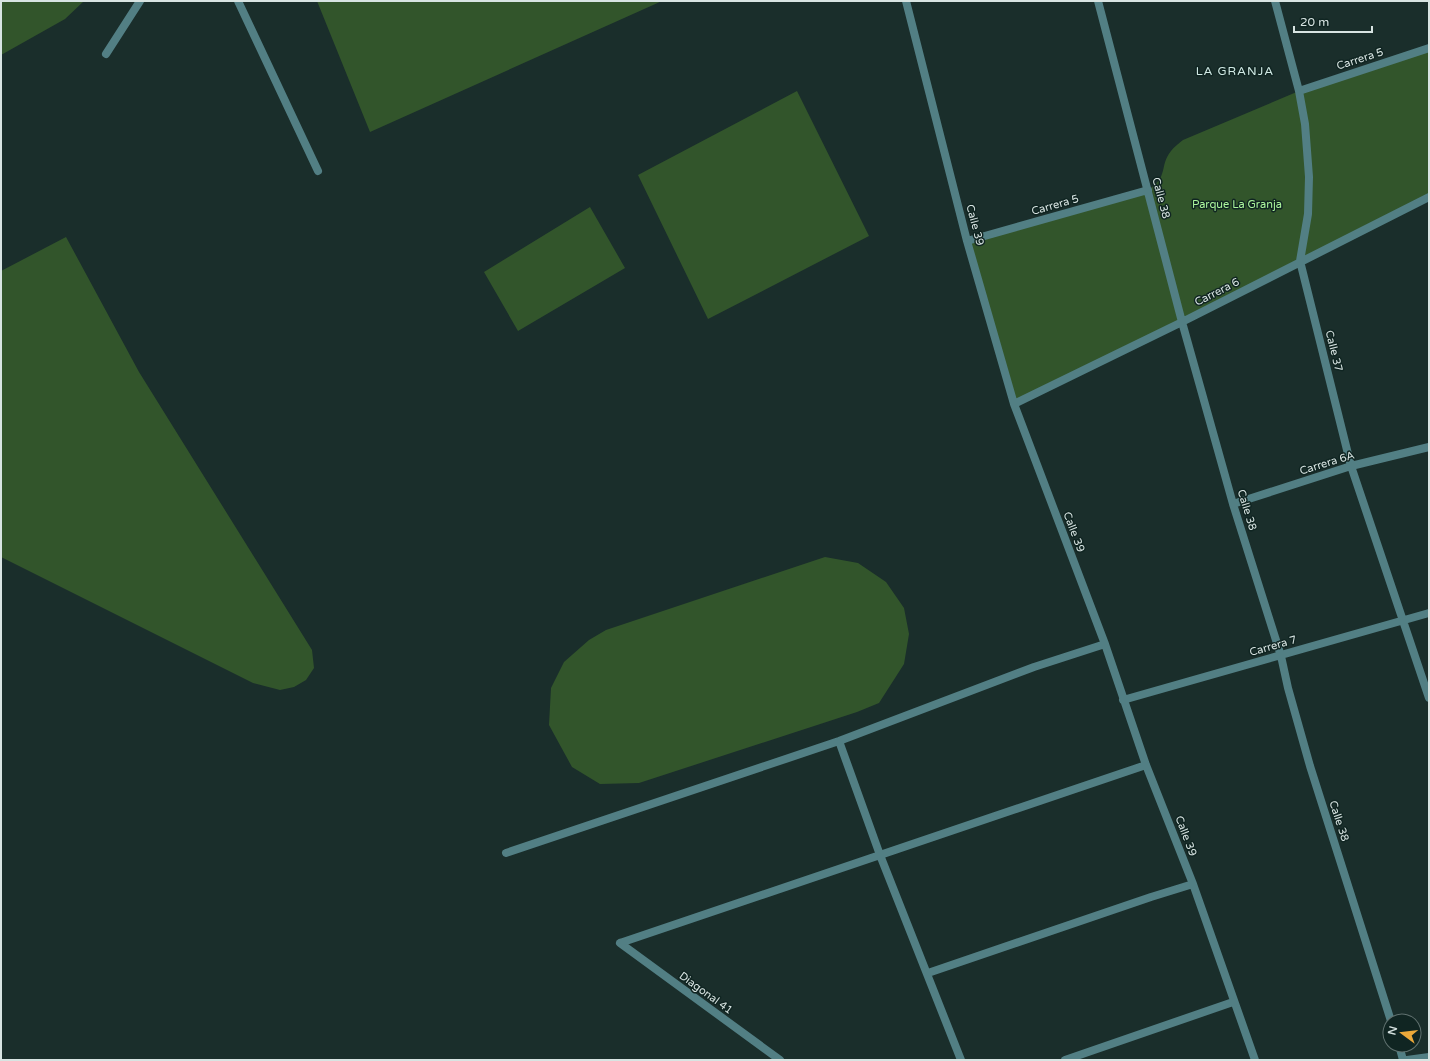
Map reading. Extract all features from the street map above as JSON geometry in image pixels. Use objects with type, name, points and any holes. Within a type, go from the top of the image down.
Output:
[{"type":"street","points":[[106,54],[140,1]]},
{"type":"street","points":[[238,1],[318,171]]},
{"type":"street","name":"Calle 39","points":[[906,1],[967,241],[1014,404],[1105,644],[1146,765],[1193,884],[1233,1002],[1255,1060]]},
{"type":"street","name":"Calle 38","points":[[1098,1],[1182,322],[1233,504],[1281,656],[1288,688],[1310,766],[1388,1013]]},
{"type":"street","name":"Calle 37","points":[[1275,1],[1305,124],[1309,177],[1308,214],[1300,261],[1351,466],[1429,698]]},
{"type":"street","name":"Carrera 5","points":[[1298,91],[1429,48]]},
{"type":"street","name":"Carrera 5","points":[[967,241],[1148,190]]},
{"type":"street","name":"Carrera 6","points":[[1014,404],[1182,322],[1429,197]]},
{"type":"street","name":"Carrera 6A","points":[[1233,504],[1351,466],[1429,447]]},
{"type":"street","name":"Carrera 7","points":[[1123,700],[1429,613]]},
{"type":"street","points":[[506,853],[839,741],[1034,667],[1105,644]]},
{"type":"street","points":[[839,741],[880,855],[928,973],[961,1060]]},
{"type":"street","points":[[880,855],[1146,765]]},
{"type":"street","name":"Diagonal 41","points":[[780,1060],[620,943],[880,855]]},
{"type":"street","points":[[928,973],[1193,884]]},
{"type":"street","points":[[1065,1060],[1233,1002]]},
{"type":"street","points":[[1407,1060],[1429,1057]]},
{"type":"green space","points":[[1,1],[84,1],[65,19],[1,55]]},
{"type":"green space","points":[[317,1],[662,1],[370,132]]},
{"type":"green space","name":"Parque La Granja","points":[[1429,48],[1429,197],[1014,404],[967,241],[1148,190],[1159,181],[1167,156],[1183,140],[1299,91]]},
{"type":"green space","points":[[797,91],[869,236],[708,319],[638,175]]},
{"type":"green space","points":[[590,207],[625,268],[518,331],[484,272]]},
{"type":"green space","points":[[66,237],[139,372],[312,650],[314,668],[306,680],[294,687],[280,690],[253,683],[1,557],[1,271]]},
{"type":"green space","points":[[825,557],[858,563],[886,582],[904,608],[909,634],[904,664],[879,703],[857,712],[639,783],[600,784],[572,767],[549,725],[551,688],[564,662],[589,640],[606,630]]},
{"type":"district","name":"LA GRANJA","points":[[1235,71]]}]
